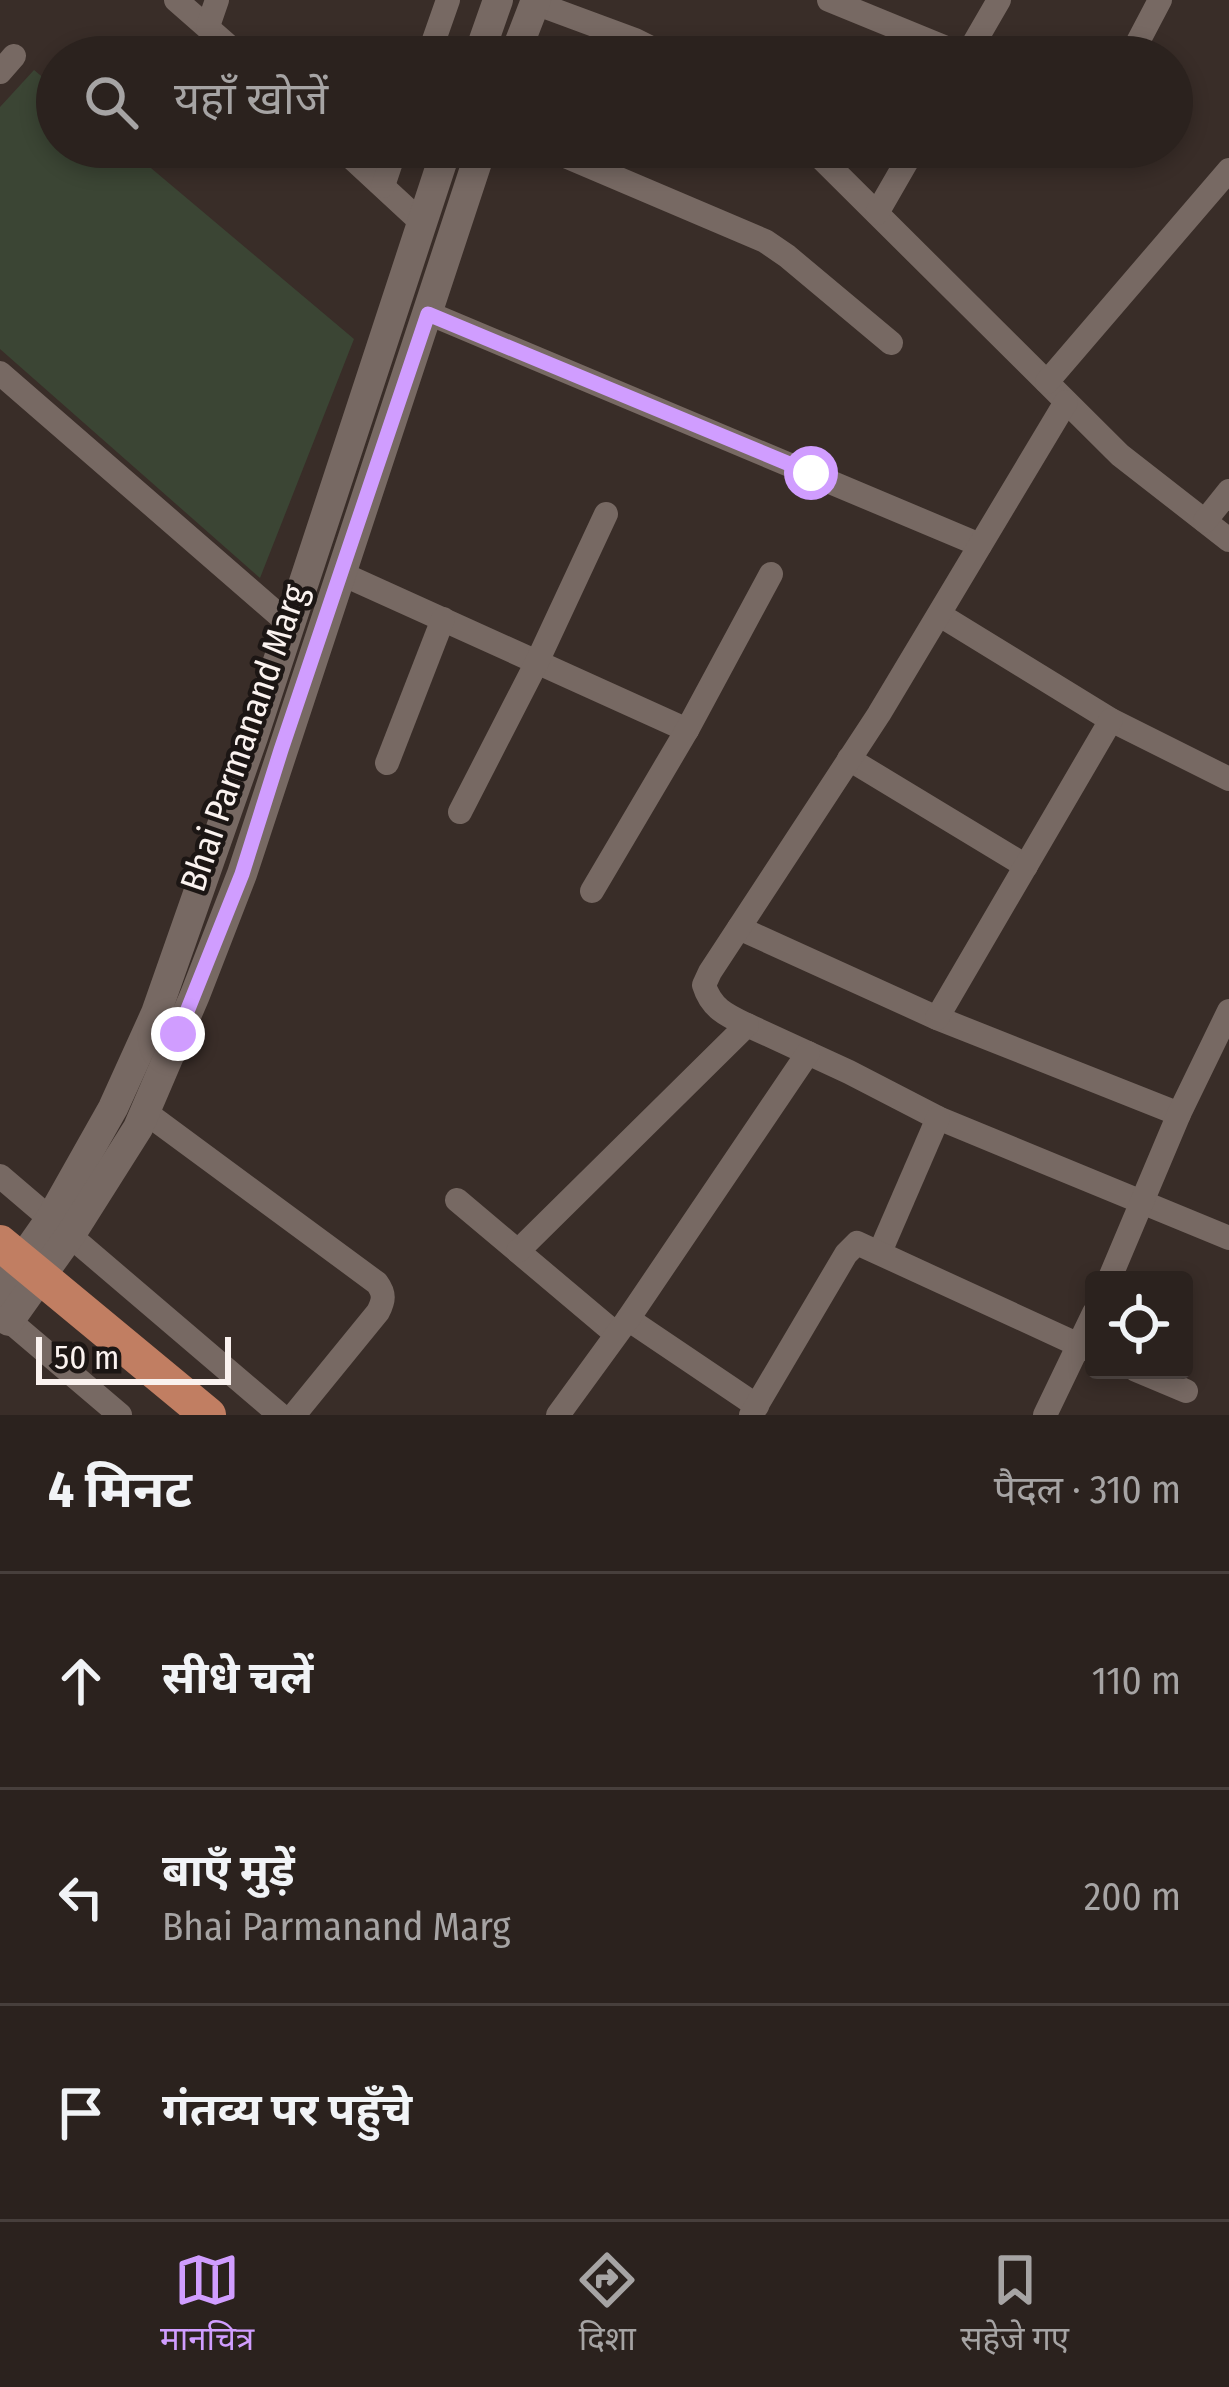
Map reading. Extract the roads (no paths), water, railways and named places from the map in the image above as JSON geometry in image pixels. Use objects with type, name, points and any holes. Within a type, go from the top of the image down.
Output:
[{"type":"main road","points":[[0,1243],[208,1415]]},
{"type":"street","points":[[176,0],[219,36]]},
{"type":"street","points":[[208,26],[217,0]]},
{"type":"street","points":[[435,36],[448,0]]},
{"type":"street","points":[[485,36],[498,0]]},
{"type":"street","points":[[829,0],[916,36]]},
{"type":"street","points":[[978,36],[999,0]]},
{"type":"street","points":[[1141,36],[1160,0]]},
{"type":"street","points":[[522,36],[535,1],[625,36]]},
{"type":"street","points":[[363,168],[421,222]]},
{"type":"street","points":[[382,186],[388,168]]},
{"type":"street","name":"Bhai Parmanand Marg","points":[[61,1226],[156,1013],[254,736],[440,168]]},
{"type":"street","name":"Bhai Parmanand Marg","points":[[3,1308],[138,1128],[145,1112],[242,874],[475,168]]},
{"type":"street","points":[[593,168],[765,241],[890,343]]},
{"type":"street","points":[[831,168],[1120,455],[1229,540]]},
{"type":"street","points":[[877,213],[903,168]]},
{"type":"street","points":[[1047,382],[1229,170]]},
{"type":"street","points":[[428,314],[980,544]]},
{"type":"street","points":[[0,373],[290,624]]},
{"type":"street","points":[[1066,402],[940,615],[704,985],[709,1000],[724,1014],[938,1118],[1229,1238]]},
{"type":"street","points":[[1204,521],[1229,491]]},
{"type":"street","points":[[460,812],[606,514]]},
{"type":"street","points":[[340,573],[687,730]]},
{"type":"street","points":[[592,891],[771,574]]},
{"type":"street","points":[[940,615],[1111,720],[1229,779]]},
{"type":"street","points":[[387,763],[443,620]]},
{"type":"street","points":[[937,1018],[1111,720]]},
{"type":"street","points":[[849,758],[1026,866]]},
{"type":"street","points":[[739,928],[937,1018],[1179,1114]]},
{"type":"street","points":[[1112,1271],[1229,1011]]},
{"type":"street","points":[[518,1251],[747,1025]]},
{"type":"street","points":[[558,1415],[808,1053]]},
{"type":"street","points":[[145,1112],[383,1291],[378,1312],[294,1415]]},
{"type":"street","points":[[880,1252],[938,1118]]},
{"type":"street","points":[[0,1176],[280,1415]]},
{"type":"street","points":[[458,1200],[518,1251],[622,1326],[754,1411],[857,1243],[1085,1348]]},
{"type":"street","points":[[3,1308],[120,1415]]},
{"type":"street","points":[[1045,1415],[1085,1352]]},
{"type":"street","points":[[1157,1379],[1186,1391]]}]
